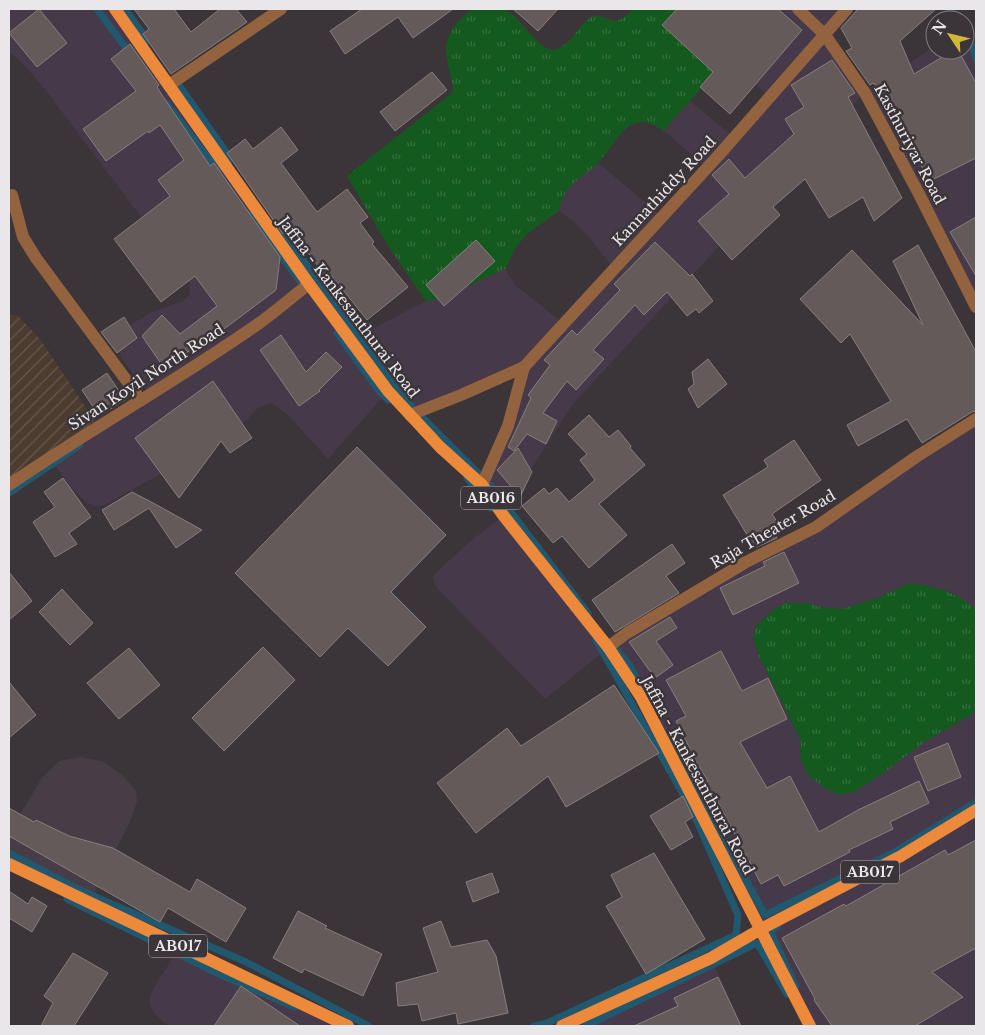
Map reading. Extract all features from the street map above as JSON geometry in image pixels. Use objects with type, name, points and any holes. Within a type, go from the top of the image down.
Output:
[{"type":"main road","name":"Jaffna - Kankesanthurai Road","points":[[115,9],[309,284],[388,391],[440,447],[482,485],[503,515],[608,647],[641,697],[810,1026]]},
{"type":"main road","name":"AB017","points":[[562,1026],[704,962],[761,929],[901,856],[976,810]]},
{"type":"main road","name":"AB017","points":[[9,864],[348,1026]]},
{"type":"street","points":[[169,85],[282,9]]},
{"type":"street","name":"Kasthuriyar Road","points":[[798,9],[825,35],[865,93],[976,307]]},
{"type":"street","name":"Kannathiddy Road","points":[[524,366],[718,156],[847,9]]},
{"type":"street","points":[[12,195],[23,236],[36,258],[141,400]]},
{"type":"street","name":"Sivan Koyil North Road","points":[[9,485],[259,323],[309,284]]},
{"type":"street","points":[[410,415],[461,395],[524,366]]},
{"type":"street","points":[[482,485],[508,426],[524,366]]},
{"type":"street","name":"Raja Theater Road","points":[[608,647],[627,633],[746,562],[816,527],[916,457],[976,419]]},
{"type":"shaded area","points":[[9,9],[115,9],[351,340],[426,301],[442,298],[505,269],[516,286],[563,323],[614,269],[588,236],[573,221],[559,211],[560,202],[572,183],[598,163],[663,217],[707,168],[663,130],[690,101],[735,138],[770,97],[732,64],[736,21],[746,9],[847,9],[825,35],[865,93],[925,53],[925,60],[975,60],[975,54],[976,307],[864,93],[797,162],[572,405],[503,515],[608,647],[816,527],[976,419],[976,610],[953,593],[910,583],[877,598],[842,609],[819,607],[807,603],[776,608],[757,625],[753,636],[758,654],[801,741],[800,758],[809,776],[826,789],[924,742],[968,717],[976,710],[976,1026],[805,1026],[808,1024],[608,648],[545,699],[436,587],[433,577],[440,569],[466,545],[503,516],[482,485],[524,367],[410,415],[388,391],[328,459],[287,414],[271,403],[258,408],[230,437],[104,505],[94,507],[70,486],[49,457],[150,394],[121,358],[118,341],[133,323],[150,313],[183,301],[190,294],[189,279],[184,268],[132,205],[44,88],[9,51]]},
{"type":"shaded area","points":[[9,315],[17,315],[40,339],[99,427],[9,485]]},
{"type":"shaded area","points":[[81,757],[104,762],[123,776],[136,791],[137,801],[132,817],[89,904],[9,864],[9,833],[42,778],[59,761]]},
{"type":"shaded area","points":[[181,947],[348,1026],[171,1026],[163,1022],[152,1010],[150,996],[160,977]]},
{"type":"shaded area","points":[[711,958],[742,1026],[562,1026]]},
{"type":"green space","points":[[473,9],[504,9],[517,19],[537,41],[551,50],[563,46],[589,18],[595,15],[616,21],[623,18],[633,9],[719,9],[736,21],[723,64],[663,131],[652,124],[642,122],[633,124],[626,129],[598,163],[568,189],[562,199],[559,211],[527,234],[516,247],[505,269],[442,298],[426,301],[387,244],[347,176],[451,94],[453,89],[446,54],[447,43],[451,31]]},
{"type":"green space","points":[[910,583],[928,586],[953,594],[976,610],[976,710],[968,717],[924,742],[881,775],[854,792],[840,795],[826,789],[809,776],[800,758],[801,741],[758,654],[753,636],[757,625],[776,608],[787,603],[807,603],[819,607],[842,609],[877,598]]},
{"type":"building","points":[[39,9],[67,43],[37,67],[9,33]]},
{"type":"building","points":[[134,9],[174,9],[191,32],[220,9],[236,9],[247,22],[171,74],[143,34],[149,29]]},
{"type":"building","points":[[362,9],[453,9],[413,38],[398,17],[345,54],[330,31]]},
{"type":"building","points":[[513,9],[558,9],[538,31]]},
{"type":"building","points":[[677,9],[778,9],[802,30],[730,114],[700,87],[713,72],[662,25]]},
{"type":"building","points":[[858,9],[936,9],[925,10],[925,19],[900,41],[914,74],[937,60],[963,60],[976,83],[976,158],[930,181],[874,83],[870,85],[846,51],[852,48],[841,28]]},
{"type":"building","points":[[130,44],[159,85],[157,87],[162,95],[210,166],[214,163],[280,257],[276,290],[208,341],[207,339],[164,368],[142,336],[162,315],[180,334],[217,306],[195,276],[161,302],[114,239],[170,196],[158,180],[184,160],[160,125],[149,133],[148,131],[106,161],[83,129],[136,91],[111,59]]},
{"type":"building","points":[[832,60],[855,93],[848,97],[902,198],[874,221],[863,197],[829,218],[805,179],[773,207],[780,215],[732,260],[698,221],[729,194],[712,175],[729,159],[745,178],[794,134],[785,119],[804,107],[791,85]]},
{"type":"building","points":[[432,72],[447,90],[395,131],[380,112]]},
{"type":"building","points":[[281,127],[298,150],[281,163],[317,212],[347,189],[368,217],[360,223],[374,242],[372,244],[408,287],[367,320],[331,275],[327,278],[285,222],[283,234],[227,153],[245,139],[253,149]]},
{"type":"building","points":[[976,217],[976,276],[950,232]]},
{"type":"building","points":[[476,240],[495,261],[444,306],[426,285]]},
{"type":"building","points":[[655,242],[690,276],[692,274],[713,301],[699,313],[696,309],[687,316],[667,292],[644,315],[635,305],[593,350],[604,359],[576,390],[567,381],[543,413],[557,421],[546,444],[527,434],[514,451],[508,447],[531,398],[528,395],[550,365],[544,360],[572,330],[577,335],[620,290],[614,284]]},
{"type":"building","points":[[918,245],[976,352],[976,411],[922,443],[907,419],[858,446],[847,425],[891,401],[850,334],[841,343],[800,299],[852,250],[923,325],[893,261]]},
{"type":"building","points":[[124,317],[137,338],[117,353],[101,332]]},
{"type":"building","points":[[281,335],[306,372],[326,352],[342,367],[320,391],[299,406],[260,350]]},
{"type":"building","points":[[708,359],[727,384],[698,408],[688,389],[694,384],[692,372]]},
{"type":"building","points":[[107,373],[125,400],[99,416],[82,390]]},
{"type":"building","points":[[213,381],[252,438],[230,453],[221,441],[179,498],[135,438]]},
{"type":"building","points":[[589,415],[609,437],[618,430],[645,465],[599,504],[627,535],[589,568],[562,536],[553,543],[522,506],[544,488],[549,494],[557,488],[569,502],[595,480],[580,460],[587,454],[568,434]]},
{"type":"building","points":[[794,440],[821,480],[772,514],[781,528],[774,532],[777,538],[755,548],[723,495],[768,467],[764,460]]},
{"type":"building","points":[[357,447],[446,535],[391,592],[426,627],[388,666],[348,628],[320,657],[235,573]]},
{"type":"building","points":[[518,448],[532,472],[520,497],[497,470]]},
{"type":"building","points":[[63,478],[91,517],[69,533],[77,544],[55,557],[33,522],[55,507],[44,492]]},
{"type":"building","points":[[132,492],[202,530],[176,548],[149,508],[114,530],[102,510]]},
{"type":"building","points":[[672,544],[685,563],[666,576],[679,593],[615,632],[592,600]]},
{"type":"building","points":[[784,552],[799,583],[733,615],[720,588],[765,566],[763,562]]},
{"type":"building","points":[[9,572],[32,601],[9,620]]},
{"type":"building","points":[[62,589],[93,623],[70,645],[39,612]]},
{"type":"building","points":[[670,617],[677,628],[656,641],[673,665],[655,678],[629,642]]},
{"type":"building","points":[[263,647],[295,680],[224,751],[192,718]]},
{"type":"building","points":[[129,648],[160,685],[119,719],[87,683]]},
{"type":"building","points":[[721,651],[742,691],[768,678],[787,719],[740,742],[767,788],[790,776],[819,832],[858,810],[919,781],[929,803],[890,822],[893,829],[849,850],[850,852],[784,886],[778,875],[761,884],[718,802],[716,803],[706,782],[708,781],[676,721],[686,716],[666,680]]},
{"type":"building","points":[[9,682],[36,715],[9,738]]},
{"type":"building","points":[[614,685],[659,753],[566,807],[548,776],[476,833],[437,783],[507,728],[521,746]]},
{"type":"building","points":[[948,743],[961,777],[928,791],[914,757]]},
{"type":"building","points":[[683,796],[693,817],[685,822],[693,837],[671,850],[650,816]]},
{"type":"building","points":[[9,808],[34,822],[36,820],[69,836],[113,848],[190,892],[197,879],[246,908],[226,942],[168,908],[160,922],[9,836]]},
{"type":"building","points":[[976,840],[976,948],[932,972],[963,997],[915,1026],[832,1026],[814,1000],[782,938],[844,904],[846,906],[945,850],[948,855]]},
{"type":"building","points":[[654,853],[705,939],[646,974],[606,906],[622,897],[611,875]]},
{"type":"building","points":[[492,873],[499,892],[473,902],[466,882]]},
{"type":"building","points":[[9,891],[28,904],[32,897],[47,906],[32,932],[9,918]]},
{"type":"building","points":[[298,911],[327,926],[325,928],[382,954],[363,996],[304,969],[302,973],[273,958]]},
{"type":"building","points":[[441,921],[451,947],[487,940],[496,956],[508,1013],[458,1024],[456,1013],[422,1021],[418,1004],[398,1006],[396,983],[438,972],[423,928]]},
{"type":"building","points":[[73,953],[108,973],[74,1026],[41,1026],[53,1003],[44,996]]},
{"type":"building","points":[[718,977],[741,1026],[634,1026],[678,1006],[674,998]]},
{"type":"building","points":[[241,986],[263,1001],[300,1026],[214,1026]]},
{"type":"waterway","points":[[97,9],[131,55]]},
{"type":"waterway","points":[[125,9],[148,41]]},
{"type":"waterway","points":[[179,85],[231,159]]},
{"type":"waterway","points":[[167,104],[218,171]]},
{"type":"waterway","points":[[249,214],[300,281]]},
{"type":"waterway","points":[[278,225],[395,388],[411,405]]},
{"type":"waterway","points":[[337,333],[380,392],[388,400]]},
{"type":"waterway","points":[[422,417],[480,475]]},
{"type":"waterway","points":[[9,493],[80,445]]},
{"type":"waterway","points":[[467,478],[491,508]]},
{"type":"waterway","points":[[491,486],[588,613]]},
{"type":"waterway","points":[[534,1026],[547,1023],[736,935],[738,915],[692,810],[596,640]]},
{"type":"waterway","points":[[613,645],[630,666],[642,688]]},
{"type":"waterway","points":[[667,735],[765,915],[893,853],[976,802]]},
{"type":"waterway","points":[[9,853],[82,891],[246,962],[369,1026]]},
{"type":"waterway","points":[[67,899],[219,974],[294,1007]]},
{"type":"waterway","points":[[777,927],[770,931],[796,986]]},
{"type":"waterway","points":[[586,1026],[757,943],[787,994]]}]
